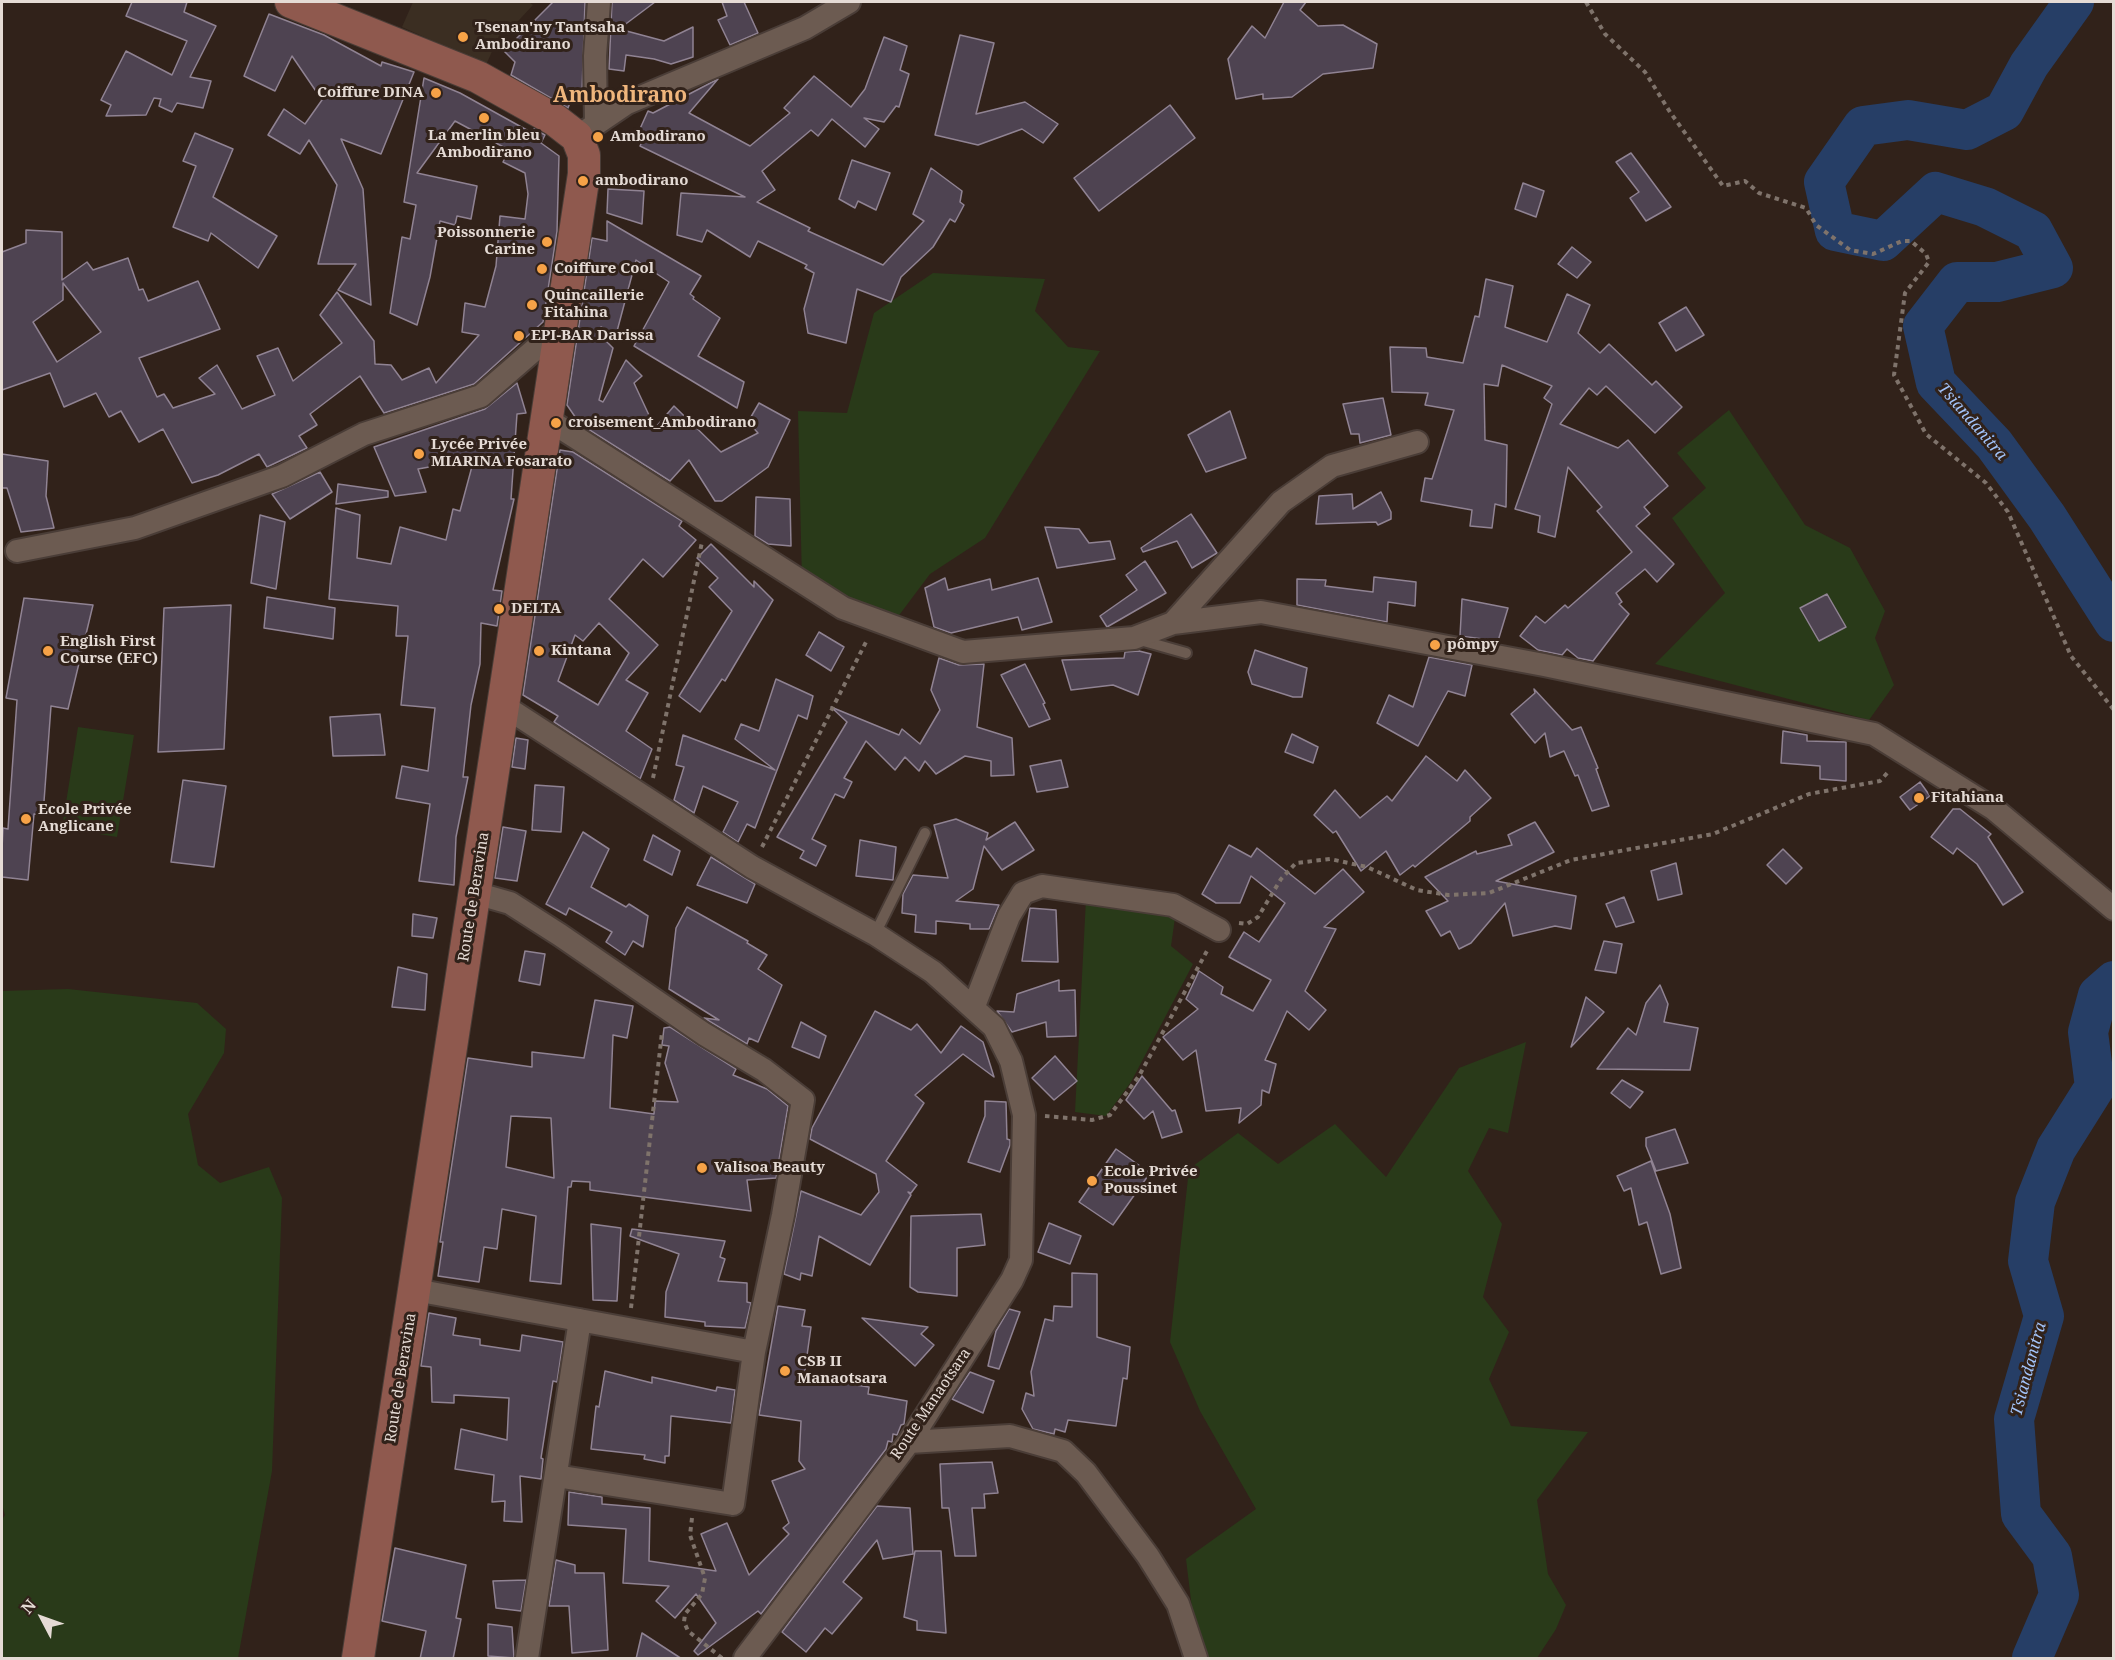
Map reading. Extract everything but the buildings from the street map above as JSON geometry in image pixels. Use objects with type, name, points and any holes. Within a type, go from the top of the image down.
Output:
[{"type":"street","points":[[291,2],[478,77],[555,120],[586,131]]},
{"type":"street","points":[[586,131],[599,2]]},
{"type":"street","points":[[586,131],[627,103],[805,28],[849,2]]},
{"type":"street","name":"Route de Beravina","points":[[358,1659],[562,326],[584,174],[586,131]]},
{"type":"street","points":[[17,551],[135,528],[282,476],[363,434],[482,396],[562,326]]},
{"type":"street","points":[[547,420],[843,608],[963,652],[1134,638],[1173,623],[1261,612],[1544,665],[1874,734],[1994,809],[2114,909]]},
{"type":"street","points":[[1173,623],[1281,502],[1332,466],[1417,442]]},
{"type":"street","name":"Route Manaotsara","points":[[504,706],[752,867],[875,934],[933,972],[974,1006],[994,1027],[1011,1061],[1023,1115],[1021,1260],[1012,1280],[909,1442],[745,1659]]},
{"type":"street","points":[[974,1006],[1009,916],[1023,893],[1042,886],[1173,905],[1219,930]]},
{"type":"street","points":[[475,893],[510,903],[665,1008],[764,1070],[803,1100],[783,1215],[754,1352],[734,1504],[556,1476]]},
{"type":"street","points":[[415,1290],[754,1352]]},
{"type":"street","points":[[526,1659],[580,1320]]},
{"type":"street","points":[[909,1442],[1010,1436],[1063,1451],[1086,1473],[1148,1556],[1178,1604],[1196,1659]]},
{"type":"lane","points":[[1134,638],[1186,653]]},
{"type":"lane","points":[[875,934],[926,833]]},
{"type":"path","points":[[1586,2],[1605,34],[1645,72],[1670,112],[1723,186],[1745,181],[1760,193],[1806,208],[1816,225],[1850,250],[1873,254],[1902,241],[1911,241],[1926,254],[1929,262],[1905,293],[1894,375],[1926,434],[1986,483],[2008,512],[2071,656],[2114,710]]},
{"type":"path","points":[[649,800],[706,520]]},
{"type":"path","points":[[752,867],[878,619]]},
{"type":"path","points":[[1023,1115],[1092,1120],[1110,1115],[1139,1076],[1219,930],[1227,920],[1246,924],[1258,916],[1281,879],[1296,863],[1330,859],[1366,867],[1417,890],[1448,895],[1489,893],[1571,860],[1713,834],[1809,794],[1880,782],[1904,753]]},
{"type":"path","points":[[629,1329],[665,1008]]},
{"type":"path","points":[[694,1499],[690,1535],[705,1578],[702,1594],[685,1614],[684,1622],[688,1631],[722,1659]]},
{"type":"shaded area","name":"Tsenan'ny Tantsaha Ambodirano","points":[[413,2],[529,2],[533,5],[494,47],[486,65],[402,27]]},
{"type":"green space","points":[[933,273],[1045,279],[1035,311],[1068,347],[1100,351],[985,538],[930,574],[891,626],[802,582],[798,411],[847,413],[874,313]]},
{"type":"green space","points":[[1729,410],[1805,525],[1850,548],[1885,611],[1875,638],[1894,685],[1869,720],[1655,664],[1725,593],[1672,518],[1706,488],[1677,453]]},
{"type":"green space","points":[[78,727],[134,735],[117,837],[62,828]]},
{"type":"green space","points":[[1086,899],[1162,908],[1175,918],[1171,946],[1193,964],[1131,1082],[1106,1116],[1075,1112]]},
{"type":"green space","points":[[68,989],[197,1003],[226,1029],[224,1053],[188,1114],[198,1165],[220,1183],[269,1167],[282,1198],[272,1471],[238,1658],[2,1658],[2,1520],[5,1515],[2,1505],[2,991]]},
{"type":"green space","points":[[1526,1042],[1508,1133],[1489,1128],[1468,1171],[1502,1224],[1483,1297],[1509,1332],[1489,1379],[1511,1426],[1588,1432],[1537,1500],[1548,1574],[1566,1605],[1556,1629],[1537,1658],[1198,1658],[1186,1559],[1256,1509],[1200,1411],[1170,1342],[1189,1169],[1238,1133],[1278,1164],[1335,1124],[1386,1177],[1459,1068]]},
{"type":"waterway","name":"Tsiandanitra","points":[[2074,2],[2029,65],[2004,111],[1967,130],[1908,120],[1863,126],[1824,182],[1835,231],[1883,241],[1936,192],[1985,207],[2033,231],[2053,268],[1997,282],[1957,282],[1923,326],[1936,383],[1994,444],[2047,517],[2114,622]]},
{"type":"waterway","name":"Tsiandanitra","points":[[2032,1658],[2059,1595],[2052,1556],[2021,1514],[2014,1419],[2044,1316],[2028,1261],[2035,1202],[2056,1149],[2095,1087],[2088,1032],[2098,995],[2114,981]]},
{"type":"place","name":"Tsenan'ny Tantsaha Ambodirano","points":[[463,37]]},
{"type":"place","name":"Coiffure DINA","points":[[436,93]]},
{"type":"place","name":"La merlin bleu Ambodirano","points":[[484,118]]},
{"type":"place","name":"Ambodirano","points":[[598,137]]},
{"type":"place","name":"ambodirano","points":[[583,181]]},
{"type":"place","name":"Poissonnerie Carine","points":[[547,242]]},
{"type":"place","name":"Coiffure Cool","points":[[542,269]]},
{"type":"place","name":"Quincaillerie Fitahina","points":[[532,305]]},
{"type":"place","name":"EPI-BAR Darissa","points":[[519,336]]},
{"type":"place","name":"croisement_Ambodirano","points":[[556,423]]},
{"type":"place","name":"Lycée Privée MIARINA Fosarato","points":[[419,454]]},
{"type":"place","name":"DELTA","points":[[499,609]]},
{"type":"place","name":"pômpy","points":[[1435,645]]},
{"type":"place","name":"English First Course (EFC)","points":[[48,651]]},
{"type":"place","name":"Kintana","points":[[539,651]]},
{"type":"place","name":"Fitahiana","points":[[1919,798]]},
{"type":"place","name":"Ecole Privée Anglicane","points":[[26,819]]},
{"type":"place","name":"Valisoa Beauty","points":[[702,1168]]},
{"type":"place","name":"Ecole Privée Poussinet","points":[[1092,1181]]},
{"type":"place","name":"CSB II Manaotsara","points":[[785,1371]]},
{"type":"district","name":"Ambodirano","points":[[620,96]]}]
